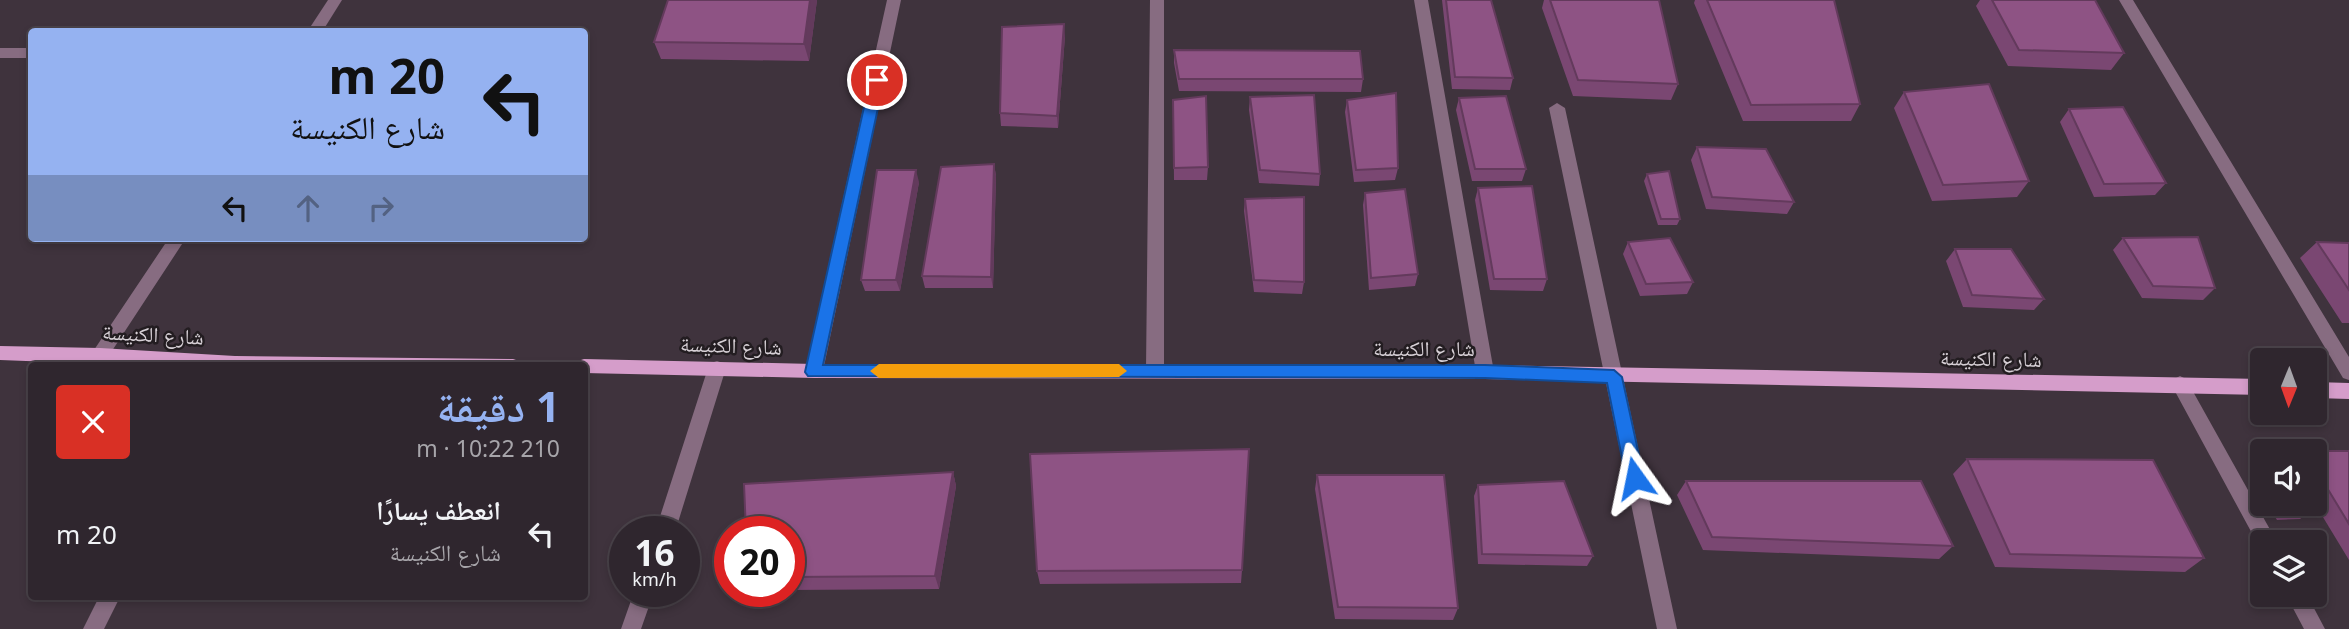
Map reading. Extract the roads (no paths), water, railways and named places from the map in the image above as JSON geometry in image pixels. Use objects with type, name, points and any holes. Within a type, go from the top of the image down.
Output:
[{"type":"main road","name":"شارع الكنيسة","points":[[0,353],[100,355],[204,362]]},
{"type":"main road","name":"شارع الكنيسة","points":[[588,366],[814,372],[1485,372],[1614,377],[2250,387]]},
{"type":"main road","points":[[2328,390],[2349,391]]},
{"type":"street","points":[[317,28],[335,0]]},
{"type":"street","points":[[814,372],[894,0]]},
{"type":"street","points":[[1155,370],[1157,0]]},
{"type":"street","points":[[1421,0],[1485,372]]},
{"type":"street","points":[[2126,0],[2349,373]]},
{"type":"street","points":[[0,54],[28,53]]},
{"type":"street","points":[[1557,108],[1667,629]]},
{"type":"street","points":[[100,355],[174,242]]},
{"type":"street","points":[[669,516],[718,368]]},
{"type":"street","points":[[2180,384],[2260,530]]},
{"type":"street","points":[[93,629],[108,600]]},
{"type":"street","points":[[631,629],[639,607]]},
{"type":"street","points":[[2303,607],[2315,629]]}]
